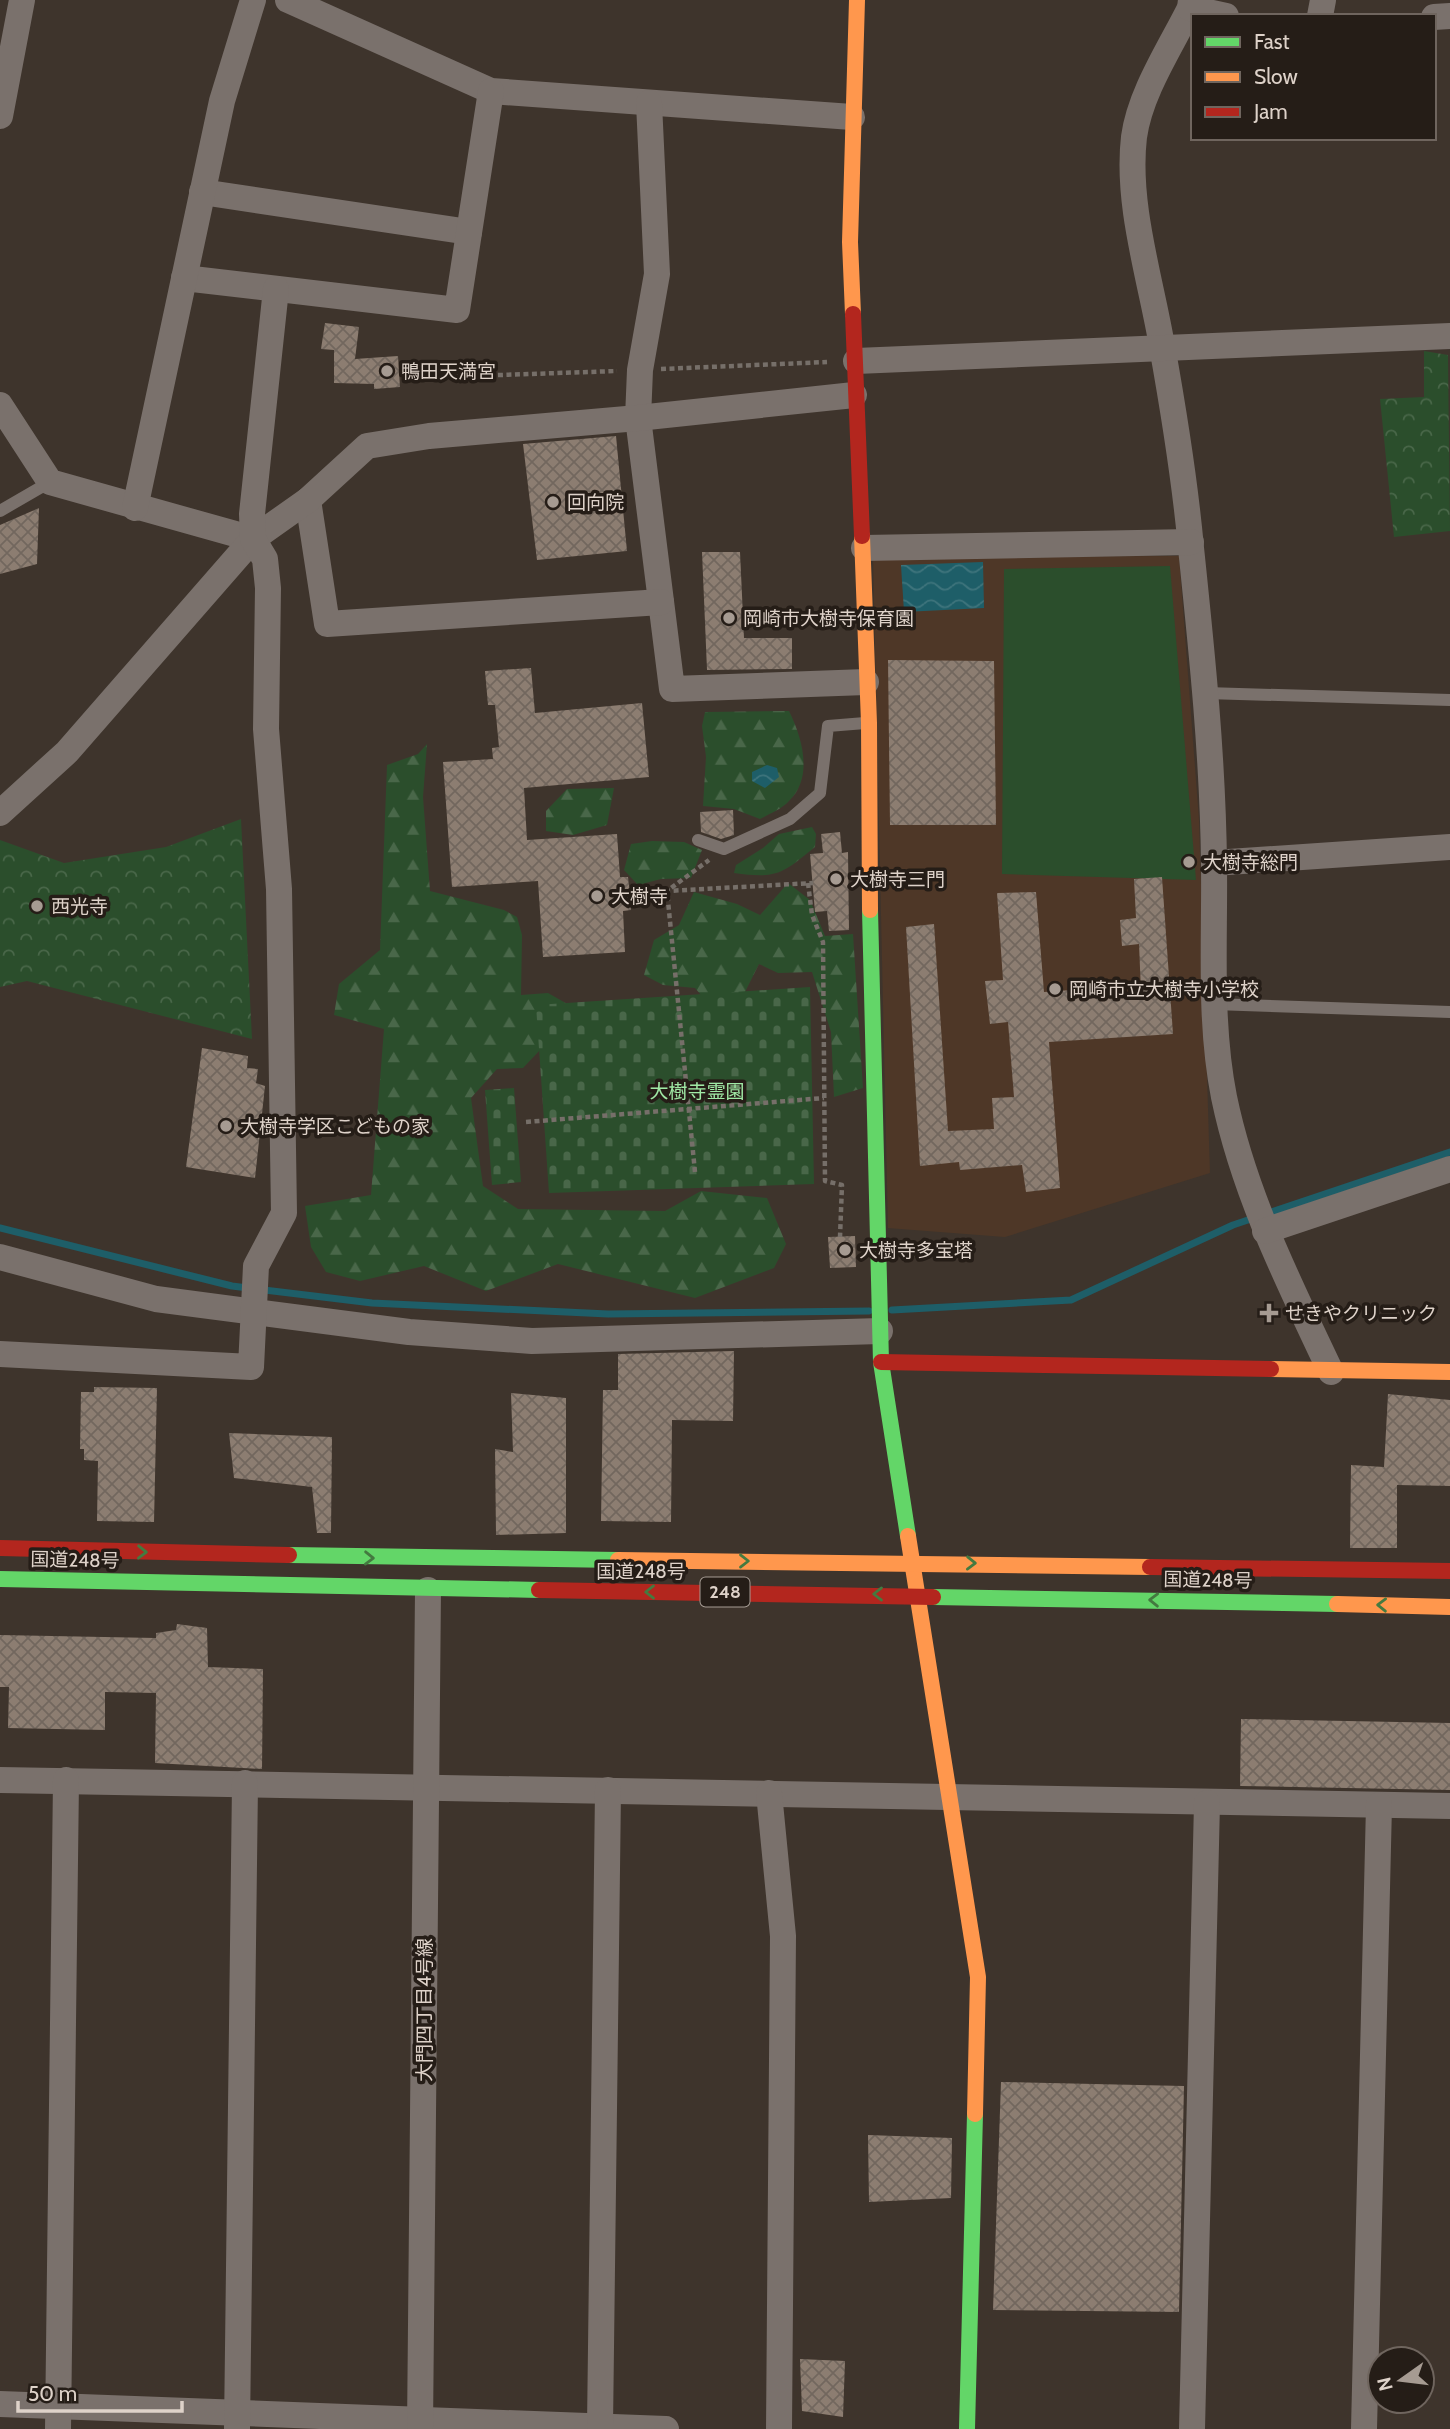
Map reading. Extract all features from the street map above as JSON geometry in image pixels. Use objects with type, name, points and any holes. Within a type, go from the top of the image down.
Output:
[{"type":"main road","points":[[857,0],[850,242],[869,723],[869,891],[881,1362],[915,1562],[978,1978],[967,2429]]},
{"type":"main road","points":[[881,1362],[1450,1372]]},
{"type":"main road","name":"国道248号","points":[[0,1548],[432,1559],[915,1562],[1450,1571]]},
{"type":"main road","name":"国道248号","points":[[0,1580],[428,1590],[918,1594],[1450,1607]]},
{"type":"street","points":[[1,103],[22,0]]},
{"type":"street","points":[[135,509],[222,101],[253,0]]},
{"type":"street","points":[[288,0],[491,90],[852,117]]},
{"type":"street","points":[[1220,14],[1190,4],[1143,103],[1134,137],[1136,211],[1162,346],[1191,542],[1206,694],[1214,863],[1214,1004],[1224,1096],[1249,1187],[1265,1231],[1331,1372]]},
{"type":"street","points":[[184,278],[457,310],[491,90]]},
{"type":"street","points":[[649,103],[657,274],[640,370],[638,418],[671,689],[866,682]]},
{"type":"street","points":[[202,192],[469,232]]},
{"type":"street","points":[[0,1354],[251,1367],[256,1266],[284,1213],[279,890],[266,729],[268,588],[265,559],[253,539],[252,514],[276,289]]},
{"type":"street","points":[[856,361],[1162,346],[1450,336]]},
{"type":"street","points":[[0,813],[67,751],[253,539],[308,500],[367,446],[429,436],[638,418],[854,395]]},
{"type":"street","points":[[0,405],[50,482],[135,509],[253,539]]},
{"type":"street","points":[[308,500],[327,624],[661,602]]},
{"type":"street","points":[[864,548],[1191,542]]},
{"type":"street","points":[[1214,863],[1450,846]]},
{"type":"street","points":[[1265,1231],[1450,1170]]},
{"type":"street","points":[[0,1257],[156,1299],[252,1314],[409,1332],[532,1341],[880,1331]]},
{"type":"street","name":"大門四丁目4号線","points":[[420,2425],[428,1590]]},
{"type":"street","points":[[0,1780],[1450,1806]]},
{"type":"street","points":[[58,2418],[66,1780]]},
{"type":"street","points":[[237,2421],[245,1783]]},
{"type":"street","points":[[600,2427],[608,1790]]},
{"type":"street","points":[[769,1793],[783,1936],[779,2429]]},
{"type":"street","points":[[1192,2429],[1206,1803]]},
{"type":"street","points":[[1364,2429],[1379,1805]]},
{"type":"street","points":[[0,2404],[58,2418],[666,2429]]},
{"type":"lane","points":[[0,511],[50,482]]},
{"type":"lane","points":[[1206,694],[1450,700]]},
{"type":"lane","points":[[698,840],[724,849],[790,819],[820,793],[828,726],[869,723]]},
{"type":"lane","points":[[1214,1004],[1450,1012]]},
{"type":"path","points":[[667,891],[724,849]]},
{"type":"path","points":[[630,894],[810,883],[812,915],[823,942],[825,1181],[842,1185],[840,1237]]},
{"type":"path","points":[[667,891],[695,1172]]},
{"type":"path","points":[[526,1122],[824,1098]]},
{"type":"shaded area","points":[[1179,556],[1199,820],[1210,1173],[1005,1237],[888,1228],[873,557]]},
{"type":"green space","points":[[1424,351],[1448,355],[1450,531],[1394,537],[1380,399],[1424,397]]},
{"type":"green space","points":[[1170,566],[1196,880],[1002,874],[1004,569]]},
{"type":"green space","points":[[789,711],[801,745],[803,769],[797,791],[789,801],[760,819],[734,809],[703,806],[706,757],[702,726],[705,712]]},
{"type":"green space","points":[[427,744],[423,797],[430,891],[504,910],[517,917],[522,935],[521,995],[548,993],[578,1010],[523,1068],[497,1069],[471,1098],[483,1186],[518,1209],[665,1211],[701,1191],[767,1198],[786,1244],[774,1268],[695,1298],[558,1264],[486,1291],[424,1266],[360,1281],[326,1272],[311,1247],[305,1206],[371,1195],[384,1029],[334,1015],[339,984],[380,950],[387,765],[418,754]]},
{"type":"green space","points":[[614,788],[607,825],[573,835],[546,831],[546,811],[567,789]]},
{"type":"green space","points":[[241,819],[252,1039],[27,981],[0,987],[0,840],[64,863],[166,847]]},
{"type":"green space","points":[[812,827],[816,834],[815,847],[786,869],[770,875],[734,873],[736,865],[779,834]]},
{"type":"green space","points":[[652,841],[684,842],[702,850],[691,878],[661,879],[638,885],[624,870],[631,844]]},
{"type":"green space","points":[[788,883],[810,900],[825,936],[853,934],[863,1088],[834,1097],[831,1032],[812,972],[778,973],[759,964],[744,994],[714,1010],[695,988],[663,985],[644,975],[654,940],[679,925],[694,892],[737,904],[760,915]]},
{"type":"green space","name":"大樹寺霊園","points":[[810,987],[814,1184],[549,1193],[536,1005]]},
{"type":"green space","points":[[514,1088],[521,1182],[492,1185],[485,1090]]},
{"type":"water","points":[[983,562],[984,608],[904,612],[901,565]]},
{"type":"water","points":[[767,765],[777,768],[779,777],[765,788],[752,781],[752,772]]},
{"type":"building","points":[[325,323],[359,327],[355,359],[398,356],[400,387],[374,389],[374,384],[334,383],[334,350],[321,349]]},
{"type":"building","points":[[616,436],[627,551],[537,560],[523,444]]},
{"type":"building","points":[[39,508],[37,564],[0,574],[0,525]]},
{"type":"building","points":[[702,552],[740,552],[744,638],[792,638],[792,669],[707,670]]},
{"type":"building","points":[[888,660],[994,661],[996,825],[890,825]]},
{"type":"building","points":[[531,668],[535,713],[642,703],[649,777],[524,788],[527,840],[617,834],[620,877],[628,877],[630,894],[631,910],[623,911],[625,952],[543,957],[538,881],[452,887],[443,762],[493,759],[492,748],[499,747],[495,705],[488,705],[485,671]]},
{"type":"building","points":[[733,810],[734,835],[721,839],[701,832],[700,812]]},
{"type":"building","points":[[840,832],[842,853],[848,852],[849,930],[829,931],[827,911],[815,912],[810,854],[823,853],[821,834]]},
{"type":"building","points":[[1162,877],[1173,1034],[1049,1042],[1060,1188],[1026,1192],[1022,1165],[960,1170],[959,1162],[920,1166],[906,927],[934,924],[948,1131],[994,1129],[992,1098],[1014,1097],[1008,1022],[990,1024],[985,981],[1003,980],[997,893],[1036,892],[1044,992],[1099,988],[1099,992],[1141,992],[1139,944],[1122,946],[1120,920],[1136,918],[1134,879]]},
{"type":"building","name":"大樹寺学区こどもの家","points":[[202,1048],[248,1056],[247,1068],[258,1069],[256,1083],[265,1086],[255,1178],[186,1167]]},
{"type":"building","points":[[855,1236],[856,1267],[830,1268],[828,1237]]},
{"type":"building","points":[[734,1351],[733,1421],[672,1420],[671,1522],[601,1521],[603,1390],[618,1390],[618,1354]]},
{"type":"building","points":[[94,1387],[157,1388],[154,1522],[97,1521],[98,1461],[84,1460],[84,1449],[80,1449],[81,1392],[94,1392]]},
{"type":"building","points":[[511,1393],[566,1398],[566,1533],[496,1535],[495,1449],[513,1452]]},
{"type":"building","points":[[1388,1394],[1450,1400],[1450,1486],[1397,1485],[1397,1548],[1350,1548],[1351,1465],[1384,1467]]},
{"type":"building","points":[[229,1433],[332,1437],[331,1533],[317,1533],[312,1487],[234,1478]]},
{"type":"building","points":[[177,1624],[207,1628],[208,1667],[263,1669],[262,1769],[155,1763],[156,1693],[105,1692],[105,1730],[8,1728],[9,1687],[0,1687],[0,1635],[156,1638],[156,1633],[176,1630]]},
{"type":"building","points":[[1241,1719],[1450,1723],[1450,1790],[1240,1786]]},
{"type":"building","points":[[1001,2082],[1184,2086],[1179,2312],[993,2310]]},
{"type":"building","points":[[868,2135],[952,2138],[951,2198],[869,2202]]},
{"type":"building","points":[[800,2359],[845,2361],[843,2417],[802,2411]]},
{"type":"waterway","points":[[892,1310],[1071,1300],[1233,1225],[1450,1152]]},
{"type":"waterway","points":[[0,1228],[232,1286],[372,1303],[608,1314],[869,1311]]},
{"type":"traffic: fast","points":[[870,910],[881,1362],[908,1536]]},
{"type":"traffic: fast","points":[[289,1555],[618,1560]]},
{"type":"traffic: fast","points":[[0,1579],[539,1590]]},
{"type":"traffic: fast","points":[[933,1597],[1337,1604]]},
{"type":"traffic: fast","points":[[967,2429],[975,2114]]},
{"type":"traffic: slow","points":[[853,314],[850,242],[857,0]]},
{"type":"traffic: slow","points":[[862,536],[869,723],[870,910]]},
{"type":"traffic: slow","points":[[1271,1369],[1450,1372]]},
{"type":"traffic: slow","points":[[908,1536],[978,1977],[975,2114]]},
{"type":"traffic: slow","points":[[618,1560],[1150,1567]]},
{"type":"traffic: slow","points":[[1337,1604],[1450,1607]]},
{"type":"traffic: jam","points":[[853,314],[862,536]]},
{"type":"traffic: jam","points":[[881,1362],[1271,1369]]},
{"type":"traffic: jam","points":[[0,1548],[289,1555]]},
{"type":"traffic: jam","points":[[1150,1567],[1450,1571]]},
{"type":"traffic: jam","points":[[539,1590],[933,1597]]},
{"type":"place","name":"鴨田天満宮","points":[[387,371]]},
{"type":"place","name":"回向院","points":[[553,502]]},
{"type":"place","name":"岡崎市大樹寺保育園","points":[[729,618]]},
{"type":"place","name":"大樹寺総門","points":[[1189,862]]},
{"type":"place","name":"大樹寺三門","points":[[836,879]]},
{"type":"place","name":"大樹寺","points":[[597,896]]},
{"type":"place","name":"西光寺","points":[[37,906]]},
{"type":"place","name":"岡崎市立大樹寺小学校","points":[[1055,989]]},
{"type":"place","name":"大樹寺学区こどもの家","points":[[226,1126]]},
{"type":"place","name":"大樹寺多宝塔","points":[[845,1250]]},
{"type":"place","name":"せきやクリニック","points":[[1269,1313]]}]
